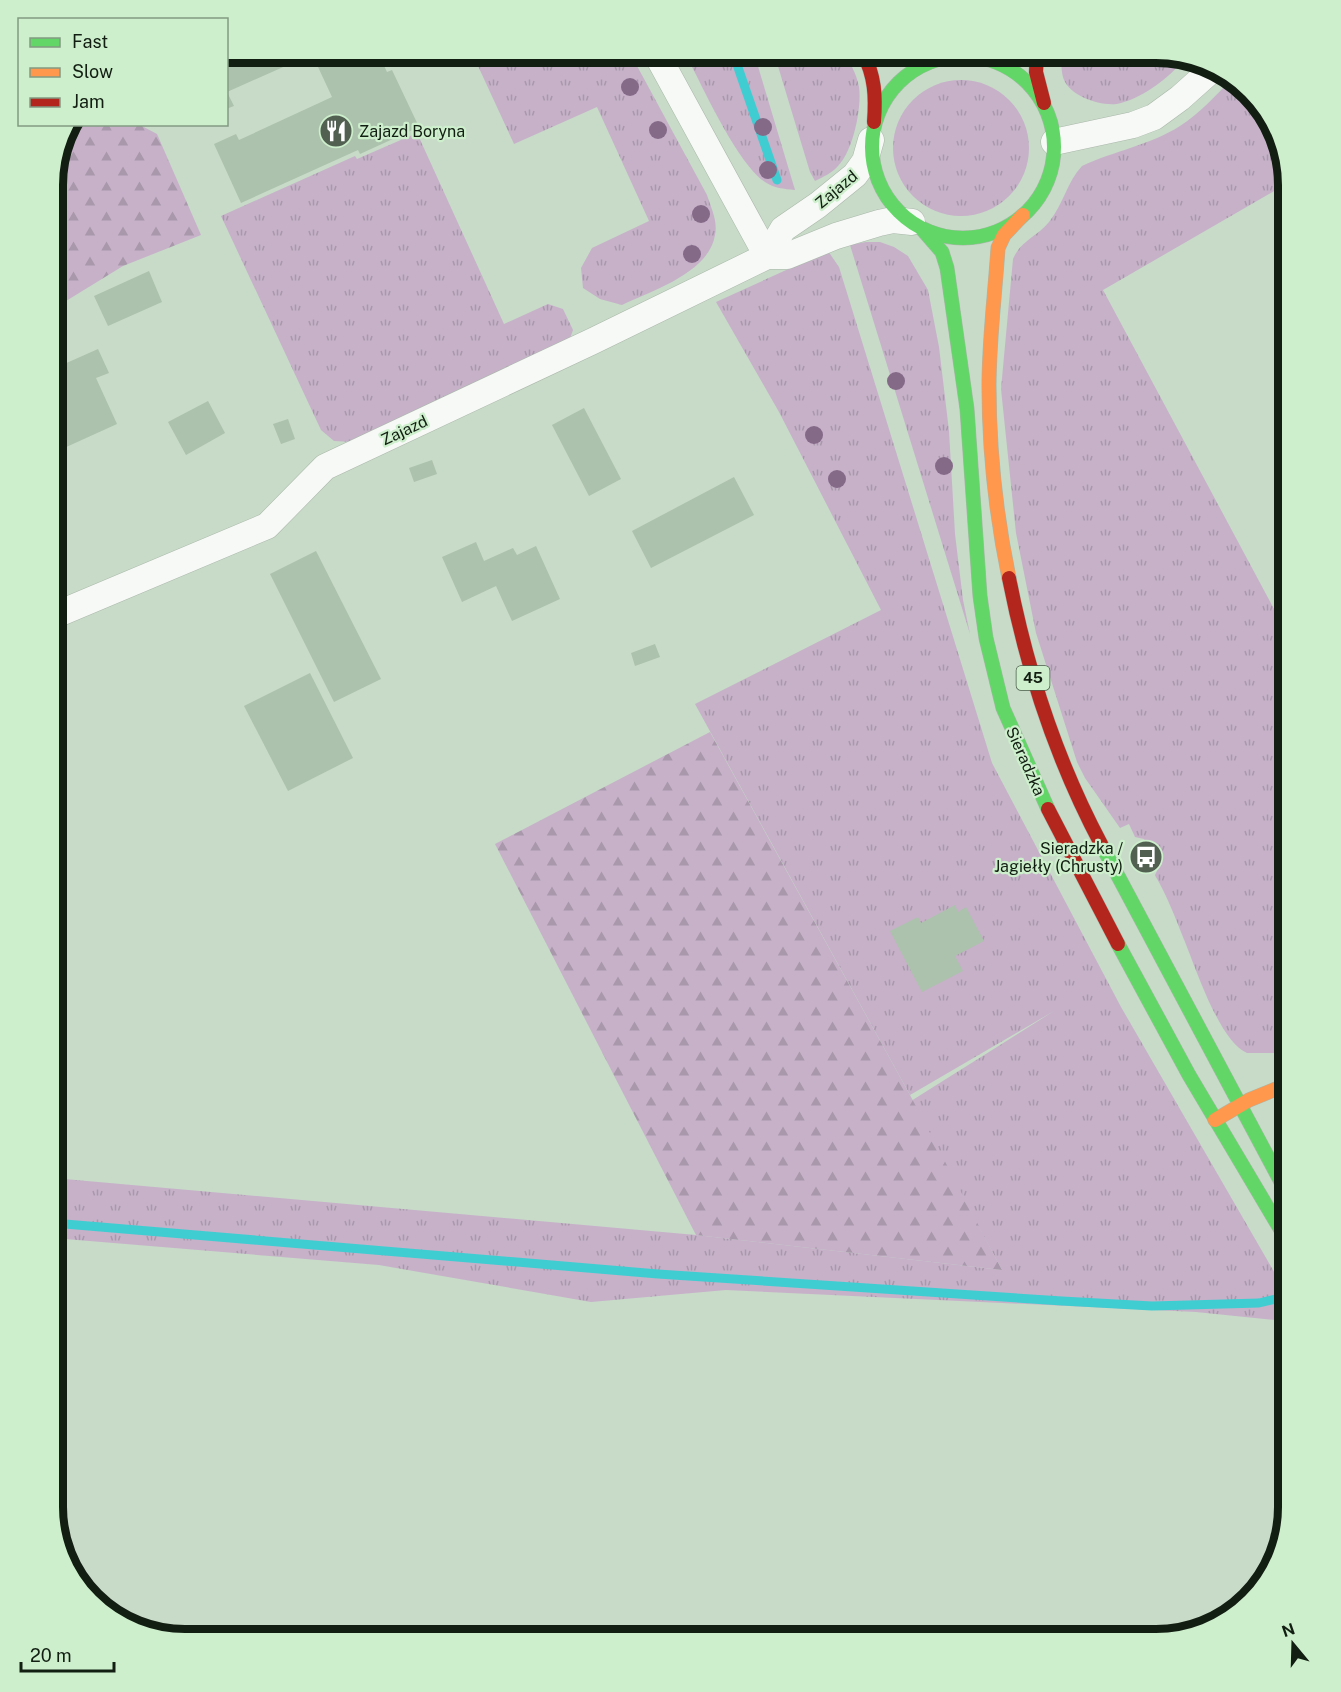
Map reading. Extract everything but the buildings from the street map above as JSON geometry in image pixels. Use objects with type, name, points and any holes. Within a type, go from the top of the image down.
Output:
[{"type":"main road","points":[[868,63],[876,87],[872,135],[873,162],[878,183],[889,201],[904,217],[942,236],[964,238],[985,236],[1005,228],[1038,200],[1048,181],[1053,162],[1054,142],[1052,123],[1037,86],[1036,63]]},
{"type":"main road","points":[[872,135],[884,99],[911,71],[926,63]]},
{"type":"main road","points":[[999,63],[1020,75],[1045,105]]},
{"type":"main road","name":"Sieradzka","points":[[1023,215],[1004,235],[998,248],[989,388],[1000,536],[1028,663],[1069,780],[1086,816],[1278,1175]]},
{"type":"main road","name":"Sieradzka","points":[[917,225],[942,252],[947,268],[967,410],[980,596],[986,638],[1004,708],[1031,774],[1057,828],[1188,1076],[1278,1225]]},
{"type":"main road","points":[[1215,1120],[1240,1105],[1278,1088]]},
{"type":"street","points":[[661,63],[767,256]]},
{"type":"street","points":[[1054,142],[1124,127],[1154,117],[1207,74]]},
{"type":"street","name":"Zajazd","points":[[767,256],[783,229],[855,176],[866,161],[872,135]]},
{"type":"street","name":"Zajazd","points":[[63,612],[267,526],[325,467],[767,256],[787,256],[836,236],[893,220],[917,225]]},
{"type":"green space","points":[[477,63],[635,63],[707,195],[716,225],[710,248],[691,270],[663,287],[622,305],[600,299],[583,288],[581,268],[592,248],[649,221],[597,107],[514,144]]},
{"type":"green space","points":[[690,63],[757,63],[795,190],[783,189],[765,182],[743,158],[720,122]]},
{"type":"green space","points":[[777,63],[850,63],[857,78],[860,96],[852,140],[843,159],[827,175],[815,181],[810,172]]},
{"type":"green space","points":[[1061,63],[1179,65],[1148,91],[1130,100],[1114,104],[1089,100],[1081,96],[1068,86],[1062,74]]},
{"type":"green space","points":[[961,80],[987,85],[999,91],[1009,100],[1018,110],[1024,122],[1029,148],[1024,174],[1018,186],[1009,196],[999,205],[987,211],[961,216],[935,211],[923,205],[913,196],[904,186],[898,174],[893,148],[898,122],[904,110],[913,100],[923,91],[935,85]]},
{"type":"green space","points":[[1226,85],[1248,104],[1258,117],[1272,145],[1278,189],[1103,290],[1278,616],[1278,1053],[1247,1053],[1227,1035],[1202,986],[1171,908],[1155,875],[1159,867],[1144,839],[1135,837],[1129,824],[1120,828],[1085,778],[1077,762],[1036,633],[1016,533],[1001,389],[1013,259],[1020,247],[1049,222],[1072,179],[1082,166],[1168,133],[1201,110]]},
{"type":"green space","points":[[78,126],[142,126],[157,134],[201,235],[123,266],[63,303],[63,177],[67,153]]},
{"type":"green space","points":[[417,133],[504,324],[548,304],[563,309],[573,330],[569,341],[353,442],[334,441],[321,430],[221,216],[355,156],[357,159]]},
{"type":"green space","points":[[880,242],[908,256],[928,290],[939,347],[949,431],[955,534],[963,600],[970,634],[850,245]]},
{"type":"green space","points":[[828,251],[839,267],[992,763],[1121,1007],[1278,1279],[1278,1326],[1275,1320],[1196,1312],[726,1290],[591,1302],[379,1265],[63,1239],[63,1179],[696,1235],[1002,1270],[911,1101],[1054,1011],[910,1095],[695,704],[881,610],[779,412],[716,302]]},
{"type":"green space","points":[[710,732],[910,1095],[1002,1270],[696,1235],[495,844]]},
{"type":"waterway","points":[[736,63],[777,180]]},
{"type":"waterway","points":[[63,1224],[658,1274],[1062,1301],[1152,1306],[1259,1303],[1278,1298]]},
{"type":"traffic: fast","points":[[928,63],[912,71],[887,96],[879,112],[872,147],[874,165],[887,198],[912,223],[928,231],[963,238],[981,236],[1014,223],[1039,198],[1047,182],[1054,147]]},
{"type":"traffic: fast","points":[[998,63],[1014,71],[1039,96],[1052,129],[1054,147]]},
{"type":"traffic: fast","points":[[922,229],[942,252],[947,268],[967,409],[980,596],[986,638],[1003,708],[1048,809]]},
{"type":"traffic: fast","points":[[1101,844],[1278,1176]]},
{"type":"traffic: fast","points":[[1118,944],[1189,1075],[1278,1225]]},
{"type":"traffic: slow","points":[[1009,578],[994,482],[990,434],[989,369],[998,248],[1004,235],[1023,215]]},
{"type":"traffic: slow","points":[[1215,1120],[1249,1100],[1278,1088]]},
{"type":"traffic: jam","points":[[867,63],[874,87],[874,122]]},
{"type":"traffic: jam","points":[[1036,63],[1036,72],[1044,103]]},
{"type":"traffic: jam","points":[[1009,578],[1025,647],[1045,714],[1057,748],[1101,844]]},
{"type":"traffic: jam","points":[[1048,809],[1118,944]]},
{"type":"place","name":"Zajazd Boryna","points":[[336,131]]},
{"type":"place","name":"Sieradzka / Jagiełły (Chrusty)","points":[[1146,857]]}]
